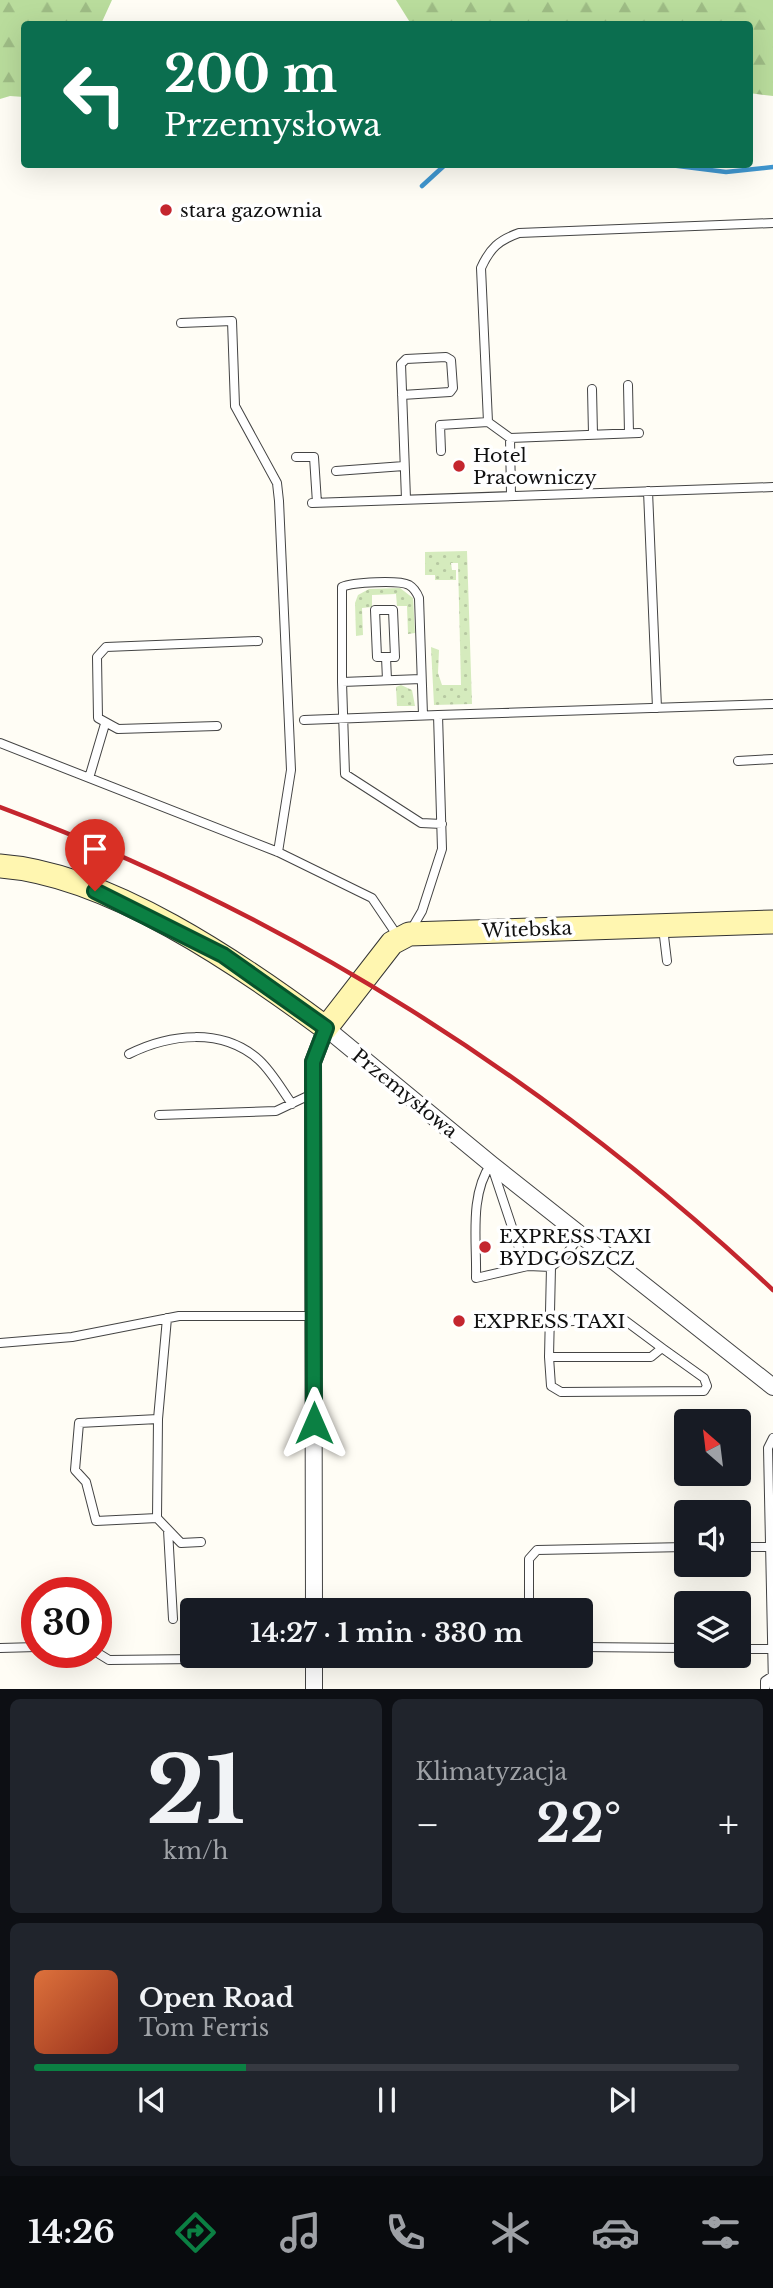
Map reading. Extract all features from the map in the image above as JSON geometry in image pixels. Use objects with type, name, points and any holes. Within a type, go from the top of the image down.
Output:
[{"type":"street","name":"Przemysłowa","points":[[0,866],[52,875],[75,883],[189,936],[259,979],[326,1028],[491,1164],[773,1387]]},
{"type":"street","name":"Witebska","points":[[404,936],[773,922]]},
{"type":"street","points":[[314,1598],[314,1053],[326,1028],[392,943],[404,936]]},
{"type":"street","points":[[314,1668],[314,1689]]},
{"type":"lane","points":[[488,422],[481,268],[487,254],[499,240],[519,233],[773,223]]},
{"type":"lane","points":[[181,323],[232,321],[235,406],[277,483],[291,770],[278,852]]},
{"type":"lane","points":[[402,395],[450,392],[453,388],[451,360],[446,357],[406,359],[401,364],[404,466],[406,499]]},
{"type":"lane","points":[[441,450],[440,425],[488,422],[510,438],[634,433],[628,385]]},
{"type":"lane","points":[[592,389],[593,434]]},
{"type":"lane","points":[[510,438],[511,495]]},
{"type":"lane","points":[[296,457],[314,457],[315,503],[773,487]]},
{"type":"lane","points":[[336,471],[404,466]]},
{"type":"lane","points":[[648,491],[657,708]]},
{"type":"lane","points":[[423,716],[419,598],[412,587],[401,583],[347,584],[340,589],[345,774],[421,823],[442,824]]},
{"type":"lane","points":[[375,610],[393,610],[395,657],[386,657],[377,657],[375,610]]},
{"type":"lane","points":[[217,726],[118,729],[105,724],[98,718],[97,657],[106,647],[258,640]]},
{"type":"lane","points":[[386,657],[387,680]]},
{"type":"lane","points":[[342,682],[421,679]]},
{"type":"lane","points":[[304,720],[773,704]]},
{"type":"lane","points":[[0,743],[278,852],[372,898],[404,936],[422,911],[439,861],[442,824],[438,715]]},
{"type":"lane","points":[[89,778],[105,724]]},
{"type":"lane","points":[[738,761],[773,759]]},
{"type":"lane","points":[[663,925],[667,961]]},
{"type":"lane","points":[[129,1054],[156,1040],[203,1037],[228,1042],[258,1060],[292,1104]]},
{"type":"lane","points":[[159,1115],[275,1111],[314,1093]]},
{"type":"lane","points":[[491,1164],[528,1266]]},
{"type":"lane","points":[[491,1164],[485,1172],[477,1199],[476,1278],[528,1266],[551,1267],[566,1255],[581,1234]]},
{"type":"lane","points":[[550,1322],[624,1320],[704,1378],[707,1386],[704,1391],[561,1392],[551,1386],[549,1357],[551,1267]]},
{"type":"lane","points":[[0,1343],[72,1337],[167,1318],[314,1316]]},
{"type":"lane","points":[[167,1318],[158,1419],[157,1518],[181,1543],[201,1542]]},
{"type":"lane","points":[[549,1357],[651,1357],[662,1348]]},
{"type":"lane","points":[[157,1518],[96,1521],[86,1482],[75,1470],[79,1423],[158,1419]]},
{"type":"lane","points":[[765,1689],[765,1681],[772,1682],[768,1448],[773,1438]]},
{"type":"lane","points":[[168,1530],[173,1619]]},
{"type":"lane","points":[[529,1598],[529,1559],[537,1550],[674,1547]]},
{"type":"lane","points":[[751,1547],[769,1547]]},
{"type":"lane","points":[[0,1648],[21,1647]]},
{"type":"lane","points":[[593,1647],[674,1648]]},
{"type":"lane","points":[[751,1648],[771,1649]]},
{"type":"lane","points":[[112,1660],[180,1659]]},
{"type":"green space","points":[[0,0],[112,0],[102,21],[21,21],[21,97],[0,99]]},
{"type":"green space","points":[[396,0],[773,0],[773,96],[753,94],[753,21],[409,21]]},
{"type":"green space","points":[[467,551],[472,704],[434,705],[431,647],[439,650],[438,673],[442,685],[461,685],[458,563],[451,563],[452,570],[456,570],[456,580],[435,580],[435,575],[425,575],[425,552]]},
{"type":"green space","points":[[400,588],[413,598],[415,633],[408,634],[407,606],[397,606],[396,594],[372,595],[372,607],[362,608],[363,635],[356,636],[355,603],[358,595],[369,589]]},
{"type":"green space","points":[[401,685],[412,690],[415,706],[397,706],[396,687]]},
{"type":"waterway","points":[[694,168],[726,172],[773,167]]},
{"type":"waterway","points":[[422,186],[442,168]]},
{"type":"railway","points":[[0,807],[107,850],[211,898],[312,951],[410,1010],[506,1073],[598,1141],[687,1213],[773,1290]]},
{"type":"place","name":"stara gazownia","points":[[166,210]]},
{"type":"place","name":"Hotel Pracowniczy","points":[[459,466]]},
{"type":"place","name":"EXPRESS TAXI BYDGOSZCZ","points":[[485,1247]]},
{"type":"place","name":"EXPRESS TAXI","points":[[459,1321]]},
{"type":"route","points":[[95,891],[223,955],[326,1028],[318,1041],[313,1062],[314,1423]]}]
